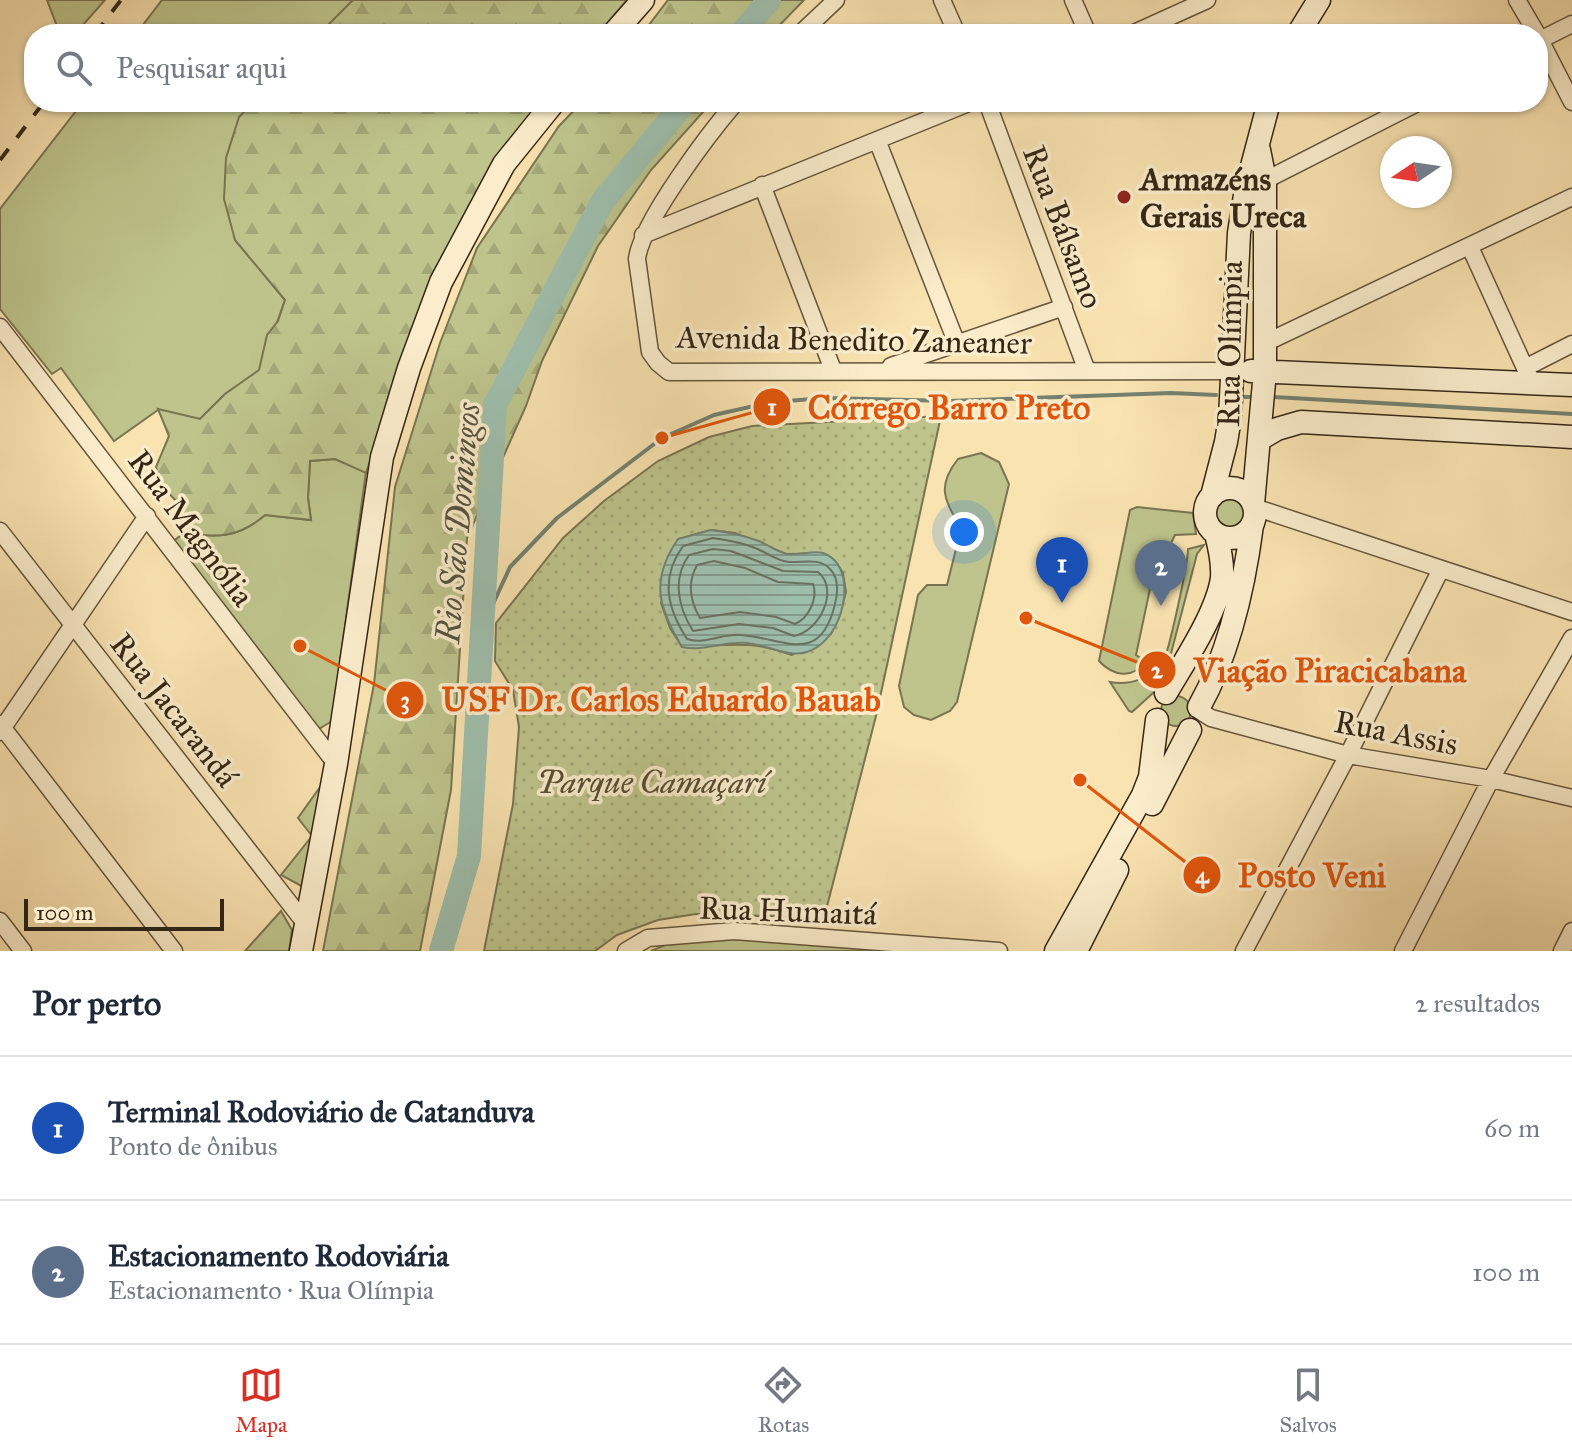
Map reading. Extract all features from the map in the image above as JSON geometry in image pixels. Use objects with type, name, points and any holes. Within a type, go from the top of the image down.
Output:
[{"type":"main road","points":[[622,24],[643,0]]},
{"type":"main road","points":[[1304,24],[1318,0]]},
{"type":"main road","points":[[301,951],[336,764],[382,457],[409,368],[441,282],[504,164],[546,112]]},
{"type":"main road","name":"Rua Olímpia","points":[[1076,951],[1200,717],[1245,580],[1265,371],[1255,185],[1257,138],[1266,112]]},
{"type":"main road","name":"Rua Olímpia","points":[[1212,496],[1226,442],[1234,371],[1239,233],[1255,185]]},
{"type":"main road","points":[[1234,371],[1529,376],[1572,385]]},
{"type":"main road","points":[[1260,439],[1286,425],[1301,422],[1572,437]]},
{"type":"main road","points":[[1056,951],[1143,795],[1150,777],[1156,707],[1196,642],[1219,591],[1222,561],[1216,534],[1205,518],[1205,510],[1217,492],[1231,488],[1244,493],[1253,515],[1236,538],[1216,534]]},
{"type":"main road","points":[[1157,720],[1175,734],[1200,717],[1190,693],[1174,690],[1166,693]]},
{"type":"street","points":[[811,24],[836,0]]},
{"type":"street","points":[[942,0],[953,24]]},
{"type":"street","points":[[1073,0],[1084,24]]},
{"type":"street","points":[[1154,24],[1207,0]]},
{"type":"street","points":[[1517,0],[1530,24]]},
{"type":"street","points":[[1548,34],[1572,24]]},
{"type":"street","points":[[1548,57],[1572,102]]},
{"type":"street","points":[[643,235],[727,112]]},
{"type":"street","points":[[643,235],[946,112]]},
{"type":"street","name":"Rua Bálsamo","points":[[991,112],[1087,371]]},
{"type":"street","points":[[1255,185],[1399,112]]},
{"type":"street","points":[[877,140],[957,344]]},
{"type":"street","points":[[762,185],[833,370]]},
{"type":"street","points":[[1265,343],[1572,197]]},
{"type":"street","name":"Avenida Benedito Zaneaner","points":[[643,235],[637,259],[650,352],[669,372],[1234,371]]},
{"type":"street","points":[[1470,247],[1529,376],[1572,344]]},
{"type":"street","points":[[879,370],[1064,307]]},
{"type":"street","name":"Rua Magnólia","points":[[0,327],[336,764]]},
{"type":"street","points":[[1253,515],[1277,513],[1572,612]]},
{"type":"street","points":[[147,516],[1,728],[174,951]]},
{"type":"street","name":"Rua Jacarandá","points":[[0,531],[305,923]]},
{"type":"street","points":[[1244,951],[1348,755],[1441,569]]},
{"type":"street","points":[[1403,951],[1491,779],[1572,638]]},
{"type":"street","name":"Rua Assis","points":[[1200,717],[1348,755],[1491,779],[1572,798]]},
{"type":"street","points":[[0,921],[23,951]]},
{"type":"street","name":"Rua Humaitá","points":[[626,951],[648,938],[734,931],[999,951]]},
{"type":"street","points":[[1562,951],[1572,931]]},
{"type":"green space","points":[[47,0],[105,0],[84,24],[56,24]]},
{"type":"green space","points":[[162,0],[355,0],[331,24],[144,24]]},
{"type":"green space","points":[[353,0],[627,0],[607,24],[329,24]]},
{"type":"green space","points":[[668,0],[804,0],[781,24],[650,24]]},
{"type":"green space","points":[[75,112],[253,112],[235,240],[285,300],[260,370],[225,394],[200,419],[158,410],[114,441],[61,368],[52,374],[0,309],[0,209]]},
{"type":"green space","points":[[244,112],[536,112],[407,348],[366,473],[335,459],[310,461],[308,498],[311,520],[265,515],[245,528],[227,534],[183,533],[179,504],[161,485],[156,467],[169,436],[158,409],[200,419],[225,394],[259,370],[267,335],[278,321],[285,300],[235,240],[224,199],[226,158],[239,117]]},
{"type":"green space","points":[[572,112],[703,112],[651,170],[598,246],[542,361],[526,406],[467,538],[451,790],[420,951],[323,951],[374,684],[395,487],[440,343],[477,248],[559,126]]},
{"type":"green space","name":"Parque Camaçarí","points":[[941,416],[876,716],[824,918],[696,914],[658,920],[617,935],[595,951],[484,951],[513,804],[519,727],[513,690],[495,661],[496,623],[563,538],[604,501],[658,461],[709,437],[752,426]],"holes":[[[711,530],[735,533],[786,554],[822,553],[836,563],[843,573],[846,592],[831,634],[792,655],[750,645],[682,647],[670,628],[661,603],[678,539]]]},
{"type":"green space","points":[[981,453],[999,462],[1009,484],[957,702],[950,711],[931,720],[914,715],[904,707],[899,686],[918,595],[927,585],[947,585],[961,529],[947,502],[947,478],[958,459]]},
{"type":"green space","points":[[335,459],[366,472],[332,721],[319,729],[174,541],[183,533],[217,535],[236,532],[265,515],[311,520],[308,498],[310,461]]},
{"type":"green space","points":[[1229,495],[1242,500],[1247,513],[1242,526],[1229,531],[1216,526],[1211,513],[1216,500]]},
{"type":"green space","points":[[1137,507],[1193,513],[1196,534],[1175,535],[1168,549],[1158,551],[1136,655],[1145,661],[1135,671],[1123,674],[1110,670],[1099,661],[1130,510]]},
{"type":"green space","points":[[1204,545],[1197,554],[1163,684],[1132,712],[1129,711],[1110,682],[1125,683],[1140,679],[1154,671],[1164,659],[1188,549]]},
{"type":"green space","points":[[1176,696],[1182,697],[1190,705],[1190,717],[1182,725],[1176,726],[1170,725],[1162,717],[1161,711],[1162,705],[1170,697]]},
{"type":"green space","points":[[325,780],[305,888],[281,875],[312,836],[298,818]]},
{"type":"green space","points":[[281,911],[292,930],[289,951],[245,951]]},
{"type":"green space","points":[[752,935],[908,951],[651,951],[665,945]]},
{"type":"water","points":[[711,530],[753,539],[787,554],[819,552],[831,557],[841,570],[844,595],[839,618],[824,641],[799,654],[745,643],[682,647],[663,606],[660,593],[663,568],[678,539]]},
{"type":"waterway","name":"Rio São Domingos","points":[[749,24],[769,0]]},
{"type":"waterway","name":"Rio São Domingos","points":[[441,951],[469,856],[495,405],[602,202],[677,112]]},
{"type":"waterway","points":[[481,630],[510,567],[557,518],[662,438],[714,415],[772,402],[827,398],[949,401],[1171,393],[1216,395]]},
{"type":"waterway","points":[[1244,397],[1252,397]]},
{"type":"waterway","points":[[1274,397],[1572,414]]},
{"type":"railway","points":[[103,24],[121,0]]},
{"type":"railway","points":[[0,160],[36,112]]},
{"type":"place","name":"Armazéns Gerais Ureca","points":[[1124,197]]},
{"type":"place","name":"Córrego Barro Preto","points":[[662,438]]},
{"type":"place","name":"Terminal Rodoviário de Catanduva","points":[[1062,603]]},
{"type":"place","name":"Estacionamento Rodoviária","points":[[1161,606]]},
{"type":"place","name":"Viação Piracicabana","points":[[1026,618]]},
{"type":"place","name":"USF Dr. Carlos Eduardo Bauab","points":[[300,646]]},
{"type":"place","name":"Posto Veni","points":[[1080,780]]}]
